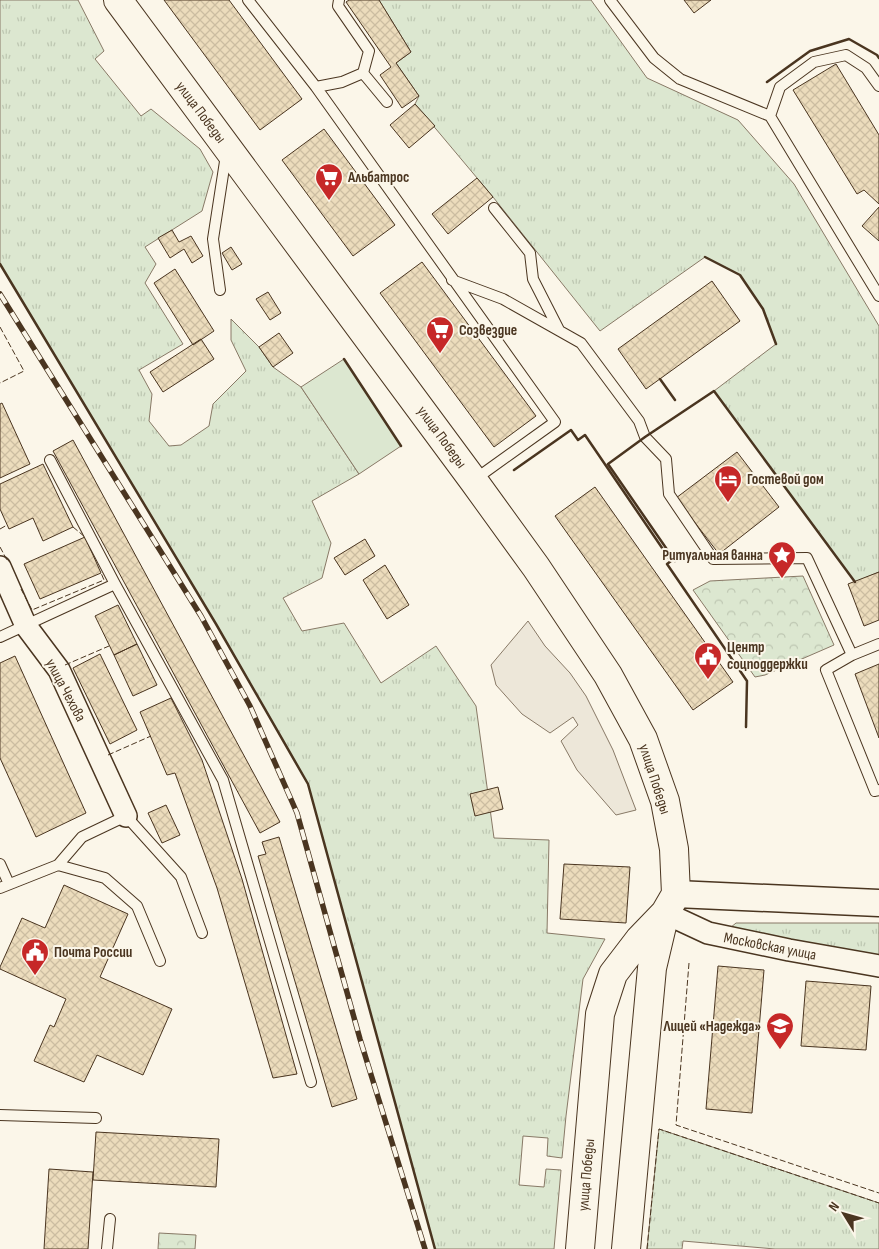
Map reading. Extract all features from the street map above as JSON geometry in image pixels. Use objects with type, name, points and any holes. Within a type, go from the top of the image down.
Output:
[{"type":"main road","name":"улица Победы","points":[[118,0],[474,480],[536,567],[604,668],[643,739],[665,801],[674,849],[671,904],[652,968],[626,1249]]},
{"type":"main road","name":"улица Победы","points":[[580,1249],[600,1014],[613,974],[639,940],[671,904]]},
{"type":"street","name":"улица Чехова","points":[[0,567],[26,626],[59,670],[126,816]]},
{"type":"street","points":[[671,904],[879,903]]},
{"type":"street","name":"Московская улица","points":[[671,904],[708,933],[879,966]]},
{"type":"lane","points":[[248,0],[316,87],[555,422],[474,480]]},
{"type":"lane","points":[[339,0],[338,6],[369,51],[363,73]]},
{"type":"lane","points":[[610,0],[654,58],[680,79],[770,116],[879,296]]},
{"type":"lane","points":[[770,116],[780,87],[814,62],[846,55],[866,68],[879,86]]},
{"type":"lane","points":[[316,87],[342,82],[363,73]]},
{"type":"lane","points":[[363,73],[387,102]]},
{"type":"lane","points":[[220,290],[213,239],[227,146]]},
{"type":"lane","points":[[494,208],[530,253],[533,279],[559,330]]},
{"type":"lane","points":[[452,280],[503,299],[581,343],[638,421],[645,437],[666,458],[669,494],[713,559],[808,558],[852,655]]},
{"type":"lane","points":[[50,460],[222,780],[311,1082]]},
{"type":"lane","points":[[0,637],[116,584]]},
{"type":"lane","points":[[879,644],[852,655],[826,670],[875,791],[879,790]]},
{"type":"lane","points":[[0,864],[4,886],[58,865],[82,837],[126,816],[181,877],[202,933]]},
{"type":"lane","points":[[58,865],[105,878],[137,906],[160,961]]},
{"type":"lane","points":[[0,1115],[96,1118]]},
{"type":"lane","points":[[107,1249],[110,1218]]},
{"type":"green space","points":[[0,0],[78,0],[104,51],[95,59],[141,116],[151,109],[200,149],[213,172],[202,211],[145,247],[156,264],[145,283],[183,344],[139,370],[152,394],[149,421],[169,446],[181,445],[209,426],[213,404],[246,371],[231,340],[231,319],[259,347],[273,367],[301,387],[359,474],[312,501],[331,543],[322,578],[283,598],[302,631],[344,623],[381,683],[436,646],[476,706],[494,838],[549,840],[547,933],[605,939],[583,979],[562,1158],[547,1156],[548,1138],[523,1136],[519,1185],[544,1187],[546,1169],[561,1170],[554,1249],[435,1249],[308,784],[216,624],[0,264]]},
{"type":"green space","points":[[379,0],[591,0],[647,78],[738,120],[794,184],[879,326],[879,572],[855,582],[714,391],[776,344],[763,309],[740,275],[705,257],[600,331],[493,197],[415,104],[419,96],[396,63],[411,52]]},
{"type":"green space","points":[[344,359],[401,446],[359,474],[301,387]]},
{"type":"green space","points":[[803,576],[834,645],[765,675],[755,677],[693,590],[710,581]]},
{"type":"green space","points":[[736,923],[879,923],[879,956],[730,928]]},
{"type":"green space","points":[[659,1129],[879,1203],[879,1249],[775,1249],[683,1241],[682,1249],[647,1249]]},
{"type":"green space","points":[[159,1233],[196,1235],[195,1249],[158,1249]]},
{"type":"shaded area","points":[[528,621],[545,646],[570,673],[586,696],[613,750],[636,810],[616,815],[577,770],[561,741],[578,725],[573,717],[550,733],[522,714],[496,685],[491,665]]},
{"type":"building","points":[[164,0],[229,0],[302,99],[260,130]]},
{"type":"building","points":[[349,0],[379,0],[411,52],[396,63],[419,96],[402,108],[380,75],[391,67],[346,2]]},
{"type":"building","points":[[684,0],[711,0],[694,13]]},
{"type":"building","points":[[836,64],[879,135],[879,204],[864,190],[857,194],[793,90]]},
{"type":"building","points":[[415,104],[435,126],[409,148],[390,125]]},
{"type":"building","points":[[324,129],[395,225],[353,256],[282,160]]},
{"type":"building","points":[[477,178],[493,197],[448,234],[432,214]]},
{"type":"building","points":[[879,207],[879,241],[862,226]]},
{"type":"building","points":[[172,230],[179,242],[191,236],[203,256],[192,263],[184,249],[170,258],[158,238]]},
{"type":"building","points":[[231,247],[242,264],[232,270],[222,253]]},
{"type":"building","points":[[422,262],[536,416],[494,447],[380,293]]},
{"type":"building","points":[[175,269],[214,331],[193,345],[154,283]]},
{"type":"building","points":[[712,281],[740,321],[646,389],[618,349]]},
{"type":"building","points":[[268,292],[281,313],[270,320],[256,299]]},
{"type":"building","points":[[279,333],[293,353],[273,367],[259,347]]},
{"type":"building","points":[[201,339],[214,359],[163,392],[150,372]]},
{"type":"building","points":[[2,403],[30,464],[0,478],[0,404]]},
{"type":"building","points":[[73,440],[280,822],[260,833],[53,451]]},
{"type":"building","name":"Гостевой дом","points":[[737,452],[779,507],[719,554],[676,498]]},
{"type":"building","points":[[43,464],[73,527],[43,541],[33,518],[9,529],[0,509],[0,484]]},
{"type":"building","points":[[595,487],[733,682],[693,710],[555,516]]},
{"type":"building","points":[[85,537],[101,573],[40,599],[24,564]]},
{"type":"building","points":[[365,539],[375,556],[345,575],[334,558]]},
{"type":"building","points":[[385,565],[409,605],[387,619],[363,580]]},
{"type":"building","points":[[879,572],[879,620],[864,626],[848,584]]},
{"type":"building","points":[[118,605],[137,644],[114,655],[95,616]]},
{"type":"building","points":[[137,644],[157,685],[133,696],[114,655]]},
{"type":"building","points":[[100,654],[137,730],[110,744],[73,668]]},
{"type":"building","points":[[15,656],[86,813],[36,837],[0,758],[0,663]]},
{"type":"building","points":[[879,664],[879,738],[855,674]]},
{"type":"building","points":[[171,698],[202,760],[242,879],[297,1074],[273,1078],[217,888],[175,773],[167,775],[140,712]]},
{"type":"building","points":[[498,787],[503,809],[475,816],[470,794]]},
{"type":"building","points":[[166,805],[180,835],[162,843],[148,813]]},
{"type":"building","points":[[279,837],[357,1099],[332,1107],[258,856],[266,854],[262,842]]},
{"type":"building","points":[[564,864],[630,867],[626,923],[560,919]]},
{"type":"building","points":[[64,885],[128,914],[100,977],[172,1009],[143,1075],[97,1055],[84,1082],[34,1061],[50,1025],[54,1027],[66,999],[0,969],[0,967],[22,918],[45,928]]},
{"type":"building","points":[[718,966],[764,970],[752,1113],[706,1109]]},
{"type":"building","points":[[806,981],[871,986],[866,1050],[801,1046]]},
{"type":"building","points":[[96,1132],[219,1139],[216,1187],[93,1180]]},
{"type":"building","points":[[49,1169],[93,1172],[88,1249],[44,1249]]},
{"type":"railway","points":[[0,294],[201,616],[250,706],[297,813],[360,1039],[425,1249]]},
{"type":"fence","points":[[0,327],[24,371],[0,383]]},
{"type":"fence","points":[[0,529],[7,525]]},
{"type":"fence","points":[[73,527],[85,537]]},
{"type":"fence","points":[[0,547],[7,560]]},
{"type":"fence","points":[[21,589],[32,610],[104,580],[101,573]]},
{"type":"fence","points":[[65,665],[109,646]]},
{"type":"fence","points":[[108,755],[151,736]]},
{"type":"fence","points":[[689,963],[676,1125],[879,1193]]},
{"type":"fence","points":[[647,1249],[659,1129],[879,1203]]},
{"type":"wall","points":[[767,82],[810,51],[849,39],[879,58]]},
{"type":"wall","points":[[705,257],[740,275],[763,309],[776,344]]},
{"type":"wall","points":[[0,264],[216,624],[308,784],[435,1249]]},
{"type":"wall","points":[[344,359],[401,446]]},
{"type":"wall","points":[[660,379],[675,400]]},
{"type":"wall","points":[[675,561],[608,464],[714,391],[855,582]]},
{"type":"wall","points":[[514,470],[571,430],[578,440],[585,435],[671,561],[667,564],[747,681],[746,727]]},
{"type":"place","name":"Альбатрос","points":[[329,201]]},
{"type":"place","name":"Созвездие","points":[[440,354]]},
{"type":"place","name":"Гостевой дом","points":[[728,503]]},
{"type":"place","name":"Ритуальная ванна","points":[[782,579]]},
{"type":"place","name":"Центр соцподдержки","points":[[708,680]]},
{"type":"place","name":"Почта России","points":[[35,976]]},
{"type":"place","name":"Лицей «Надежда»","points":[[780,1050]]}]
